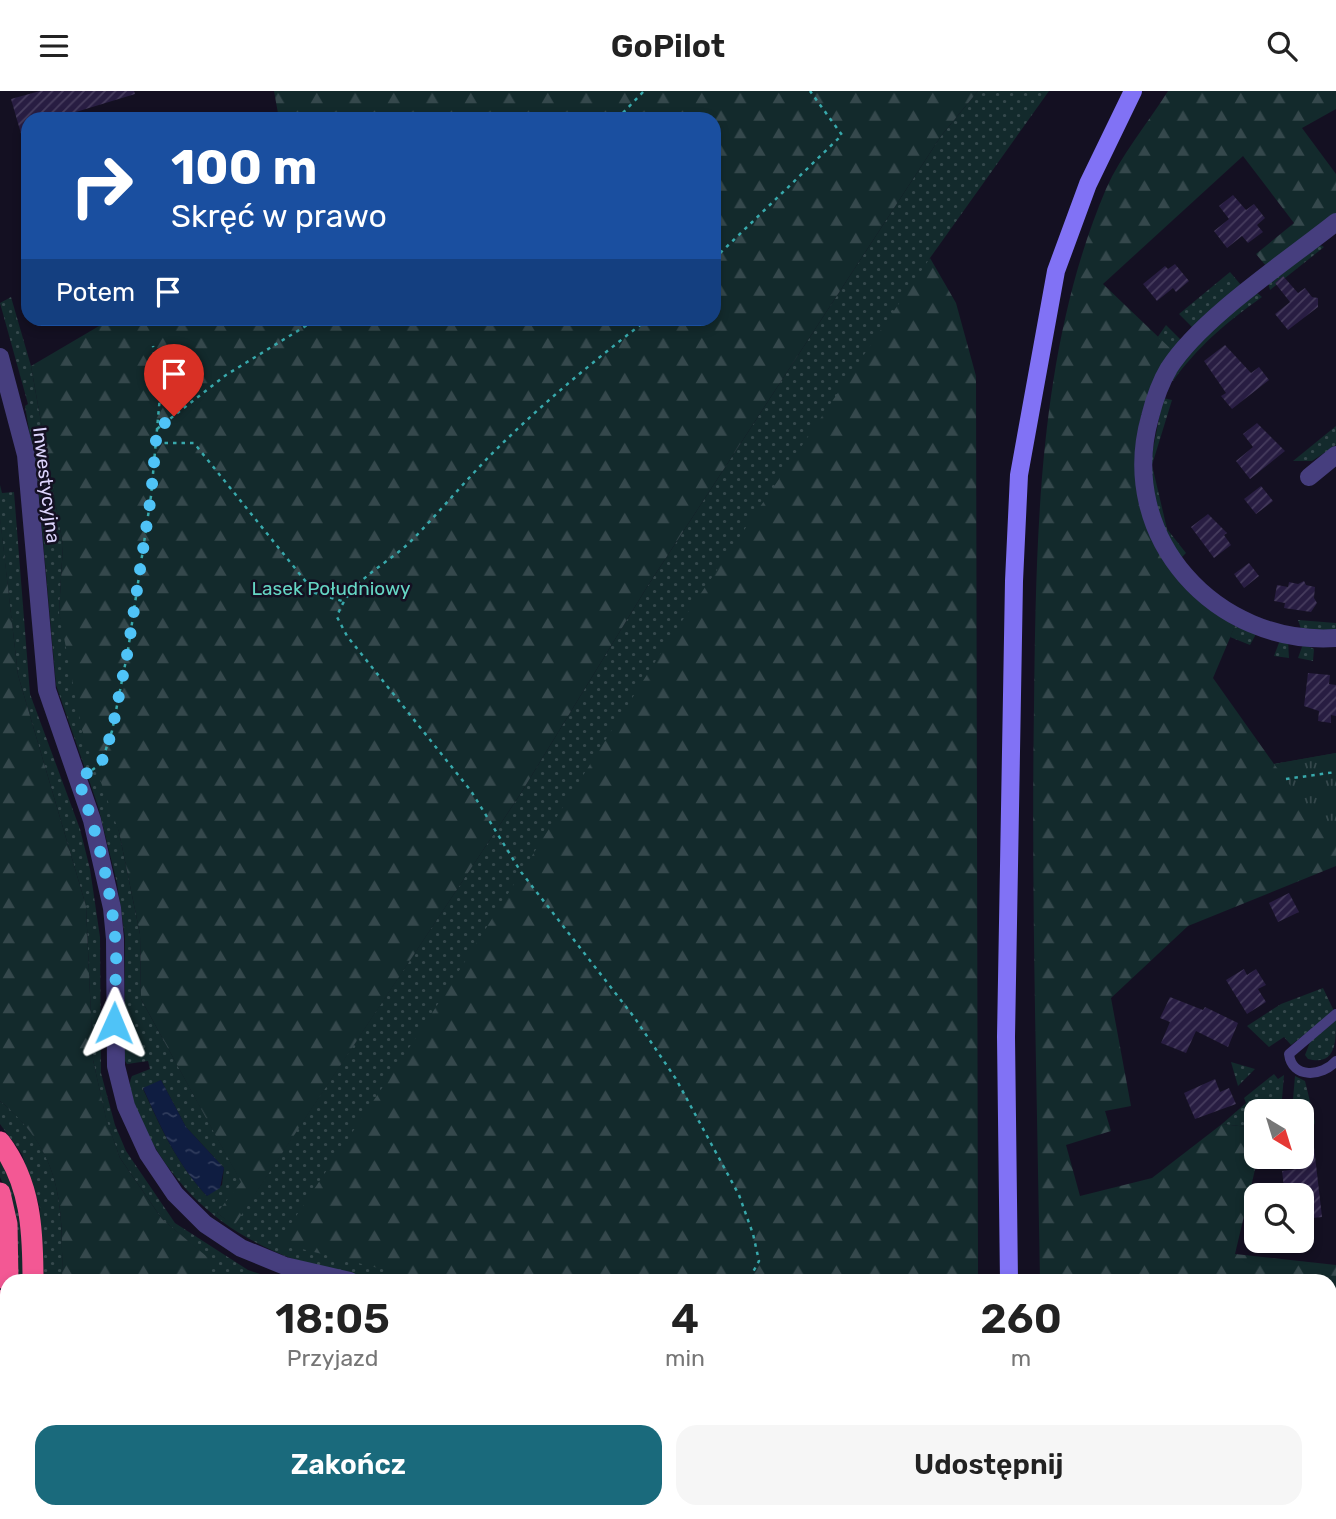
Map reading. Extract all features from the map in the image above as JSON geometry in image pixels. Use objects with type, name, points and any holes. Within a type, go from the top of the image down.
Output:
[{"type":"highway","points":[[0,1142],[13,1160],[24,1189],[33,1227],[33,1274]]},
{"type":"highway","points":[[0,1193],[7,1224],[8,1274]]},
{"type":"main road","points":[[1009,1274],[1006,1037],[1014,581],[1019,475],[1056,271],[1088,184],[1133,91]]},
{"type":"street","points":[[1336,222],[1204,328],[1183,349],[1168,370],[1154,402],[1145,435],[1142,473],[1162,545],[1196,588],[1220,609],[1262,630],[1297,637],[1336,638]]},
{"type":"street","name":"Inwestycyjna","points":[[0,357],[26,455],[43,670],[50,704],[78,779],[105,867],[112,908],[115,939],[116,1066],[126,1106],[148,1154],[185,1204],[205,1224],[241,1248],[285,1266],[320,1274]]},
{"type":"street","points":[[1309,477],[1336,455]]},
{"type":"lane","points":[[1336,1014],[1289,1054],[1291,1064],[1298,1071],[1308,1074],[1325,1070],[1336,1061]]},
{"type":"path","points":[[624,112],[643,91]]},
{"type":"path","points":[[721,252],[842,135],[810,91]]},
{"type":"path","points":[[157,429],[226,375],[306,326]]},
{"type":"path","points":[[639,326],[598,358],[484,462],[408,543],[356,584],[342,601],[337,617],[347,636],[471,792],[521,873],[635,1017],[676,1079],[734,1184],[753,1234],[759,1261],[752,1274]]},
{"type":"path","points":[[78,779],[101,764],[112,731],[128,650],[160,396],[153,346]]},
{"type":"path","points":[[156,443],[194,443],[315,593],[342,601]]},
{"type":"path","points":[[1286,779],[1336,772]]},
{"type":"green space","name":"Lasek Południowy","points":[[274,91],[978,91],[941,136],[647,587],[521,793],[234,1226],[217,1213],[241,1182],[141,999],[140,934],[119,832],[82,730],[59,612],[63,545],[31,366],[99,326],[721,326],[721,112],[278,112]]},
{"type":"green space","points":[[978,91],[1049,91],[930,258],[421,1274],[342,1273],[301,1262],[263,1246],[227,1225],[195,1198],[167,1166],[144,1127],[131,1094],[132,1076],[150,1069],[148,1061],[127,1064],[125,1061],[125,937],[117,883],[98,806],[56,685],[38,484],[25,406],[28,404],[0,303],[11,297],[31,366],[63,545],[59,612],[119,832],[140,934],[141,999],[242,1183],[217,1213],[234,1225],[521,793],[647,587],[941,136]],"holes":[[[161,1080],[186,1127],[224,1168],[222,1185],[207,1196],[178,1158],[143,1089]]]},
{"type":"green space","points":[[1168,91],[1336,91],[1336,109],[1302,128],[1336,174],[1336,214],[1266,266],[1256,254],[1294,223],[1243,156],[1103,284],[1173,351],[1158,374],[1139,425],[1136,479],[1149,532],[1168,568],[1185,587],[1235,626],[1213,678],[1274,764],[1336,753],[1336,866],[1188,926],[1111,998],[1131,1106],[1105,1111],[1111,1131],[1066,1145],[1080,1196],[1152,1178],[1222,1124],[1244,1127],[1244,1169],[1255,1169],[1252,1183],[1244,1183],[1244,1216],[1235,1254],[1336,1265],[1336,1274],[1040,1274],[1033,779],[1040,510],[1045,443],[1066,313],[1083,250],[1112,176]]},
{"type":"green space","points":[[1318,244],[1324,247],[1270,290],[1268,283]]},
{"type":"green space","points":[[930,258],[956,303],[976,376],[978,1274],[402,1274],[278,1243],[429,1018],[669,640]]},
{"type":"green space","points":[[1230,272],[1241,285],[1193,328],[1179,314]]},
{"type":"green space","points":[[1256,292],[1262,297],[1214,335],[1173,381],[1168,378],[1187,352]]},
{"type":"green space","points":[[1166,325],[1181,340],[1173,351],[1157,338]]},
{"type":"green space","points":[[1163,398],[1172,400],[1152,465],[1167,529],[1186,553],[1180,559],[1168,541],[1148,475]]},
{"type":"green space","points":[[1336,426],[1336,445],[1312,461],[1293,461]]},
{"type":"green space","points":[[0,485],[2,493],[14,492],[30,694],[80,829],[90,869],[100,937],[101,1073],[115,1125],[126,1151],[175,1223],[248,1270],[260,1274],[202,1274],[211,1261],[162,1219],[120,1158],[106,1119],[93,1060],[86,906],[18,675],[0,519]]},
{"type":"green space","points":[[0,517],[18,675],[86,906],[93,1060],[106,1118],[120,1158],[162,1219],[212,1261],[202,1274],[62,1274],[62,1229],[55,1182],[48,1161],[21,1121],[0,1101]]},
{"type":"green space","points":[[1298,620],[1336,623],[1336,633],[1301,629]]},
{"type":"green space","points":[[1235,626],[1256,634],[1250,645],[1230,637]]},
{"type":"green space","points":[[1280,640],[1288,641],[1289,658],[1274,656]]},
{"type":"green space","points":[[1303,644],[1314,649],[1313,661],[1298,658]]},
{"type":"green space","points":[[1336,753],[1336,846],[1274,764]]},
{"type":"green space","points":[[1323,988],[1334,1011],[1291,1045],[1284,1037],[1269,1047],[1247,1026],[1281,1004]]},
{"type":"green space","points":[[1336,1020],[1335,1044],[1329,1056],[1317,1060],[1308,1059],[1305,1055],[1310,1042]]},
{"type":"green space","points":[[1231,1062],[1255,1069],[1238,1086]]},
{"type":"green space","points":[[1274,1074],[1278,1079],[1284,1075],[1282,1099],[1244,1098]]},
{"type":"green space","points":[[1295,1076],[1305,1081],[1309,1099],[1293,1099]]},
{"type":"green space","points":[[0,1101],[21,1120],[48,1161],[55,1182],[62,1228],[62,1274],[41,1274],[40,1208],[22,1154],[0,1124]]},
{"type":"green space","points":[[1244,1105],[1244,1127],[1222,1124]]},
{"type":"green space","points":[[0,1156],[23,1214],[25,1274],[14,1274],[4,1186],[0,1177]]},
{"type":"water","points":[[161,1080],[186,1127],[224,1168],[220,1188],[207,1196],[178,1158],[143,1088]]},
{"type":"building","points":[[40,91],[134,91],[135,94],[76,112],[21,112],[21,134],[11,99]]},
{"type":"building","points":[[1233,195],[1246,210],[1254,204],[1265,218],[1257,225],[1263,232],[1248,243],[1242,236],[1227,248],[1214,231],[1229,219],[1219,206]]},
{"type":"building","points":[[1175,264],[1189,281],[1176,292],[1173,288],[1157,301],[1143,284],[1165,266],[1168,269]]},
{"type":"building","points":[[1283,276],[1298,293],[1305,288],[1312,297],[1318,298],[1318,307],[1288,330],[1275,314],[1290,302],[1275,283]]},
{"type":"building","points":[[1225,345],[1251,373],[1259,367],[1269,380],[1232,409],[1221,396],[1226,393],[1204,361]]},
{"type":"building","points":[[1257,423],[1285,451],[1250,479],[1236,461],[1253,447],[1243,434]]},
{"type":"building","points":[[1261,486],[1273,501],[1256,514],[1244,499]]},
{"type":"building","points":[[1208,514],[1227,533],[1224,535],[1231,545],[1214,558],[1191,527]]},
{"type":"building","points":[[1249,563],[1259,576],[1244,588],[1234,574]]},
{"type":"building","points":[[1304,581],[1306,585],[1315,587],[1314,598],[1317,603],[1311,612],[1284,608],[1285,603],[1274,601],[1277,585],[1288,587],[1289,582],[1298,584]]},
{"type":"building","points":[[1308,673],[1330,675],[1329,684],[1336,685],[1336,716],[1331,715],[1331,723],[1318,721],[1319,711],[1304,706]]},
{"type":"building","points":[[1289,893],[1299,912],[1278,922],[1269,903]]},
{"type":"building","points":[[1244,969],[1247,975],[1256,969],[1266,985],[1258,989],[1266,1002],[1247,1014],[1226,980]]},
{"type":"building","points":[[1170,997],[1203,1010],[1205,1007],[1238,1023],[1228,1047],[1196,1031],[1186,1053],[1161,1043],[1170,1022],[1160,1018]]},
{"type":"building","points":[[1215,1079],[1220,1092],[1229,1088],[1236,1104],[1195,1119],[1184,1093]]},
{"type":"building","points":[[1314,1147],[1322,1217],[1314,1218],[1314,1183],[1284,1183],[1282,1171],[1314,1169]]},
{"type":"route","points":[[114,1023],[115,939],[112,908],[105,867],[78,779],[101,764],[112,731],[128,650],[151,496],[157,429],[174,416]]}]
